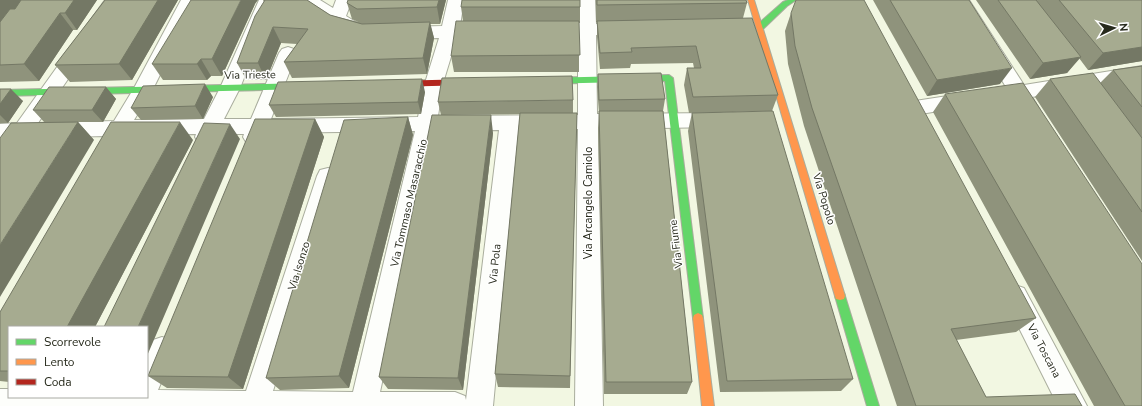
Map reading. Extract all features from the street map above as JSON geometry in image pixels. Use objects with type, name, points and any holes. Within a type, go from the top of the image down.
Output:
[{"type":"street","points":[[0,162],[114,0]]},
{"type":"street","points":[[104,155],[142,89],[188,0]]},
{"type":"street","points":[[196,155],[230,88],[267,0]]},
{"type":"street","points":[[308,0],[363,34],[496,31]]},
{"type":"street","points":[[337,18],[344,0]]},
{"type":"street","name":"Via Tommaso Masaracchio","points":[[363,406],[427,124],[434,83],[450,31],[456,0]]},
{"type":"street","name":"Via Arcangelo Camiolo","points":[[587,0],[589,406]]},
{"type":"street","points":[[961,0],[1040,125]]},
{"type":"street","name":"Via Popolo","points":[[754,2],[752,27],[787,120],[873,406]]},
{"type":"street","points":[[752,27],[789,2]]},
{"type":"street","points":[[772,4],[789,2]]},
{"type":"street","points":[[534,30],[642,28]]},
{"type":"street","points":[[245,155],[288,53]]},
{"type":"street","points":[[915,108],[1019,92],[1076,75],[1142,72]]},
{"type":"street","points":[[1076,75],[1094,100]]},
{"type":"street","name":"Via Fiume","points":[[588,80],[669,78],[708,406]]},
{"type":"street","points":[[534,81],[588,80]]},
{"type":"street","points":[[381,84],[480,82]]},
{"type":"street","name":"Via Trieste","points":[[0,93],[312,86]]},
{"type":"street","points":[[904,87],[926,128]]},
{"type":"street","points":[[0,132],[119,128],[742,120]]},
{"type":"street","points":[[765,120],[787,120]]},
{"type":"street","name":"Via Pola","points":[[479,406],[510,123]]},
{"type":"street","name":"Via Isonzo","points":[[256,405],[344,125]]},
{"type":"street","name":"Via Toscana","points":[[1007,281],[1073,406]]},
{"type":"street","points":[[148,384],[172,328]]},
{"type":"street","points":[[13,404],[142,398],[256,405],[455,406]]},
{"type":"building","points":[[21,0],[74,0],[65,13],[60,13],[24,64],[0,65],[0,22],[10,9],[15,9]]},
{"type":"building","points":[[105,0],[158,0],[119,64],[55,65]]},
{"type":"building","points":[[191,0],[241,0],[212,59],[201,59],[197,64],[152,64]]},
{"type":"building","points":[[265,0],[307,0],[330,15],[362,24],[430,22],[423,58],[284,62],[308,29],[273,27],[258,63],[237,63],[255,16]]},
{"type":"building","points":[[348,0],[439,0],[437,7],[357,9],[347,3]]},
{"type":"building","points":[[462,0],[580,0],[580,7],[461,7]]},
{"type":"building","points":[[597,0],[746,0],[747,3],[597,5]]},
{"type":"building","points":[[796,0],[864,0],[1036,318],[951,329],[986,397],[1075,394],[1082,406],[916,406],[812,108],[795,46],[791,13]]},
{"type":"building","points":[[890,0],[969,0],[1012,68],[937,80]]},
{"type":"building","points":[[998,0],[1036,0],[1081,57],[1043,63]]},
{"type":"building","points":[[1059,0],[1142,0],[1142,47],[1103,53]]},
{"type":"building","points":[[752,18],[778,95],[693,97],[687,68],[701,68],[696,46],[631,48],[632,52],[600,53],[597,21]]},
{"type":"building","points":[[456,21],[579,21],[580,55],[451,56]]},
{"type":"building","points":[[1142,66],[1142,107],[1113,70]]},
{"type":"building","points":[[661,73],[665,99],[599,100],[598,74]]},
{"type":"building","points":[[1093,73],[1142,138],[1142,212],[1050,79]]},
{"type":"building","points":[[572,76],[573,100],[438,102],[442,78]]},
{"type":"building","points":[[422,79],[418,102],[269,105],[278,82]]},
{"type":"building","points":[[1023,83],[1142,264],[1142,406],[1125,406],[945,94]]},
{"type":"building","points":[[205,84],[195,106],[131,108],[143,86]]},
{"type":"building","points":[[49,87],[106,87],[92,110],[33,110]]},
{"type":"building","points":[[0,89],[11,89],[0,104]]},
{"type":"building","points":[[599,111],[663,111],[692,382],[606,382]]},
{"type":"building","points":[[773,111],[853,379],[727,381],[692,113]]},
{"type":"building","points":[[520,113],[577,113],[570,376],[495,374]]},
{"type":"building","points":[[432,115],[491,115],[458,378],[379,377]]},
{"type":"building","points":[[408,117],[339,376],[266,378],[344,120]]},
{"type":"building","points":[[255,119],[315,119],[228,377],[148,376]]},
{"type":"building","points":[[78,122],[0,245],[0,138],[11,123]]},
{"type":"building","points":[[111,122],[180,122],[68,326],[8,326],[8,371],[0,371],[0,312]]},
{"type":"building","points":[[204,123],[230,124],[138,326],[104,326]]},
{"type":"traffic: fast","points":[[760,27],[785,4],[793,0]]},
{"type":"traffic: fast","points":[[542,81],[669,78],[698,318]]},
{"type":"traffic: fast","points":[[0,93],[306,86]]},
{"type":"traffic: fast","points":[[840,296],[873,406]]},
{"type":"traffic: slow","points":[[751,0],[840,296]]},
{"type":"traffic: slow","points":[[698,318],[708,406]]},
{"type":"traffic: jam","points":[[392,84],[472,82]]}]
